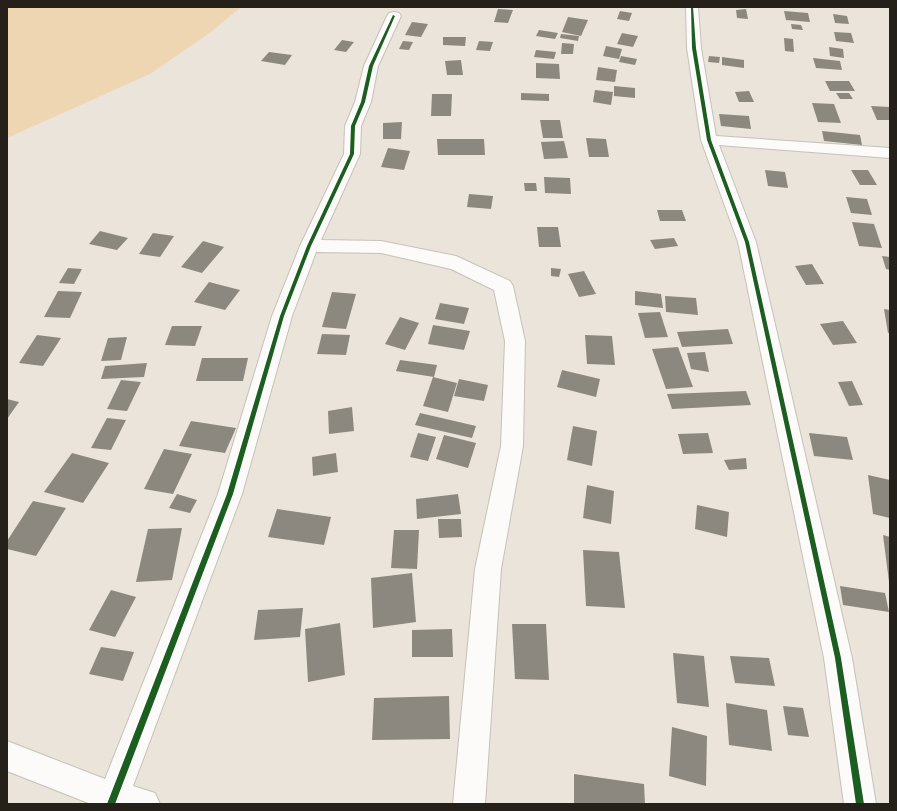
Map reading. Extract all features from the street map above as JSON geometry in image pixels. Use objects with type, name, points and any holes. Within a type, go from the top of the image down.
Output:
[{"type":"street","points":[[692,7],[694,48],[709,140],[749,250],[838,658],[860,804]]},
{"type":"street","points":[[112,800],[230,494],[282,316],[309,246],[352,154],[353,126],[363,102],[371,66],[394,16]]},
{"type":"street","points":[[709,140],[782,144],[890,153]]},
{"type":"street","points":[[309,246],[381,247],[456,263],[503,286],[515,341],[512,446],[488,569],[469,804]]},
{"type":"street","points":[[7,756],[112,800],[144,804]]},
{"type":"shaded area","points":[[7,7],[241,7],[211,32],[150,74],[7,138]]},
{"type":"building","points":[[498,9],[513,10],[508,23],[494,22]]},
{"type":"building","points":[[746,9],[748,19],[737,18],[736,10]]},
{"type":"building","points":[[620,11],[632,13],[629,21],[617,19]]},
{"type":"building","points":[[784,11],[808,13],[810,22],[786,20]]},
{"type":"building","points":[[833,14],[847,16],[849,24],[835,23]]},
{"type":"building","points":[[568,17],[588,20],[581,36],[562,32]]},
{"type":"building","points":[[412,22],[428,24],[421,37],[405,35]]},
{"type":"building","points":[[791,24],[801,25],[803,30],[792,29]]},
{"type":"building","points":[[539,30],[558,33],[555,39],[536,36]]},
{"type":"building","points":[[834,32],[851,33],[854,43],[836,41]]},
{"type":"building","points":[[622,33],[638,36],[633,47],[617,44]]},
{"type":"building","points":[[561,34],[579,36],[578,41],[560,38]]},
{"type":"building","points":[[443,37],[466,37],[465,46],[443,45]]},
{"type":"building","points":[[784,38],[793,39],[794,52],[785,51]]},
{"type":"building","points":[[342,40],[354,42],[346,52],[334,50]]},
{"type":"building","points":[[403,41],[413,42],[409,50],[399,49]]},
{"type":"building","points":[[479,41],[493,42],[490,51],[476,50]]},
{"type":"building","points":[[562,43],[574,44],[573,54],[561,54]]},
{"type":"building","points":[[606,46],[622,49],[619,59],[603,56]]},
{"type":"building","points":[[829,47],[843,49],[844,58],[830,56]]},
{"type":"building","points":[[536,50],[556,52],[554,59],[534,57]]},
{"type":"building","points":[[269,52],[292,55],[285,65],[261,61]]},
{"type":"building","points":[[621,56],[637,59],[635,65],[619,62]]},
{"type":"building","points":[[709,56],[720,57],[719,63],[708,62]]},
{"type":"building","points":[[722,57],[744,60],[744,68],[722,65]]},
{"type":"building","points":[[813,58],[840,61],[842,70],[816,68]]},
{"type":"building","points":[[461,60],[463,75],[447,75],[445,61]]},
{"type":"building","points":[[536,63],[559,64],[560,79],[536,78]]},
{"type":"building","points":[[598,67],[617,70],[615,82],[596,80]]},
{"type":"building","points":[[825,81],[849,81],[855,91],[830,91]]},
{"type":"building","points":[[614,86],[635,88],[635,98],[614,96]]},
{"type":"building","points":[[595,90],[613,92],[611,105],[593,102]]},
{"type":"building","points":[[749,91],[754,102],[739,102],[735,92]]},
{"type":"building","points":[[521,93],[549,94],[549,101],[521,100]]},
{"type":"building","points":[[836,93],[849,93],[853,99],[840,99]]},
{"type":"building","points":[[432,94],[452,94],[451,116],[431,116]]},
{"type":"building","points":[[812,103],[834,104],[841,123],[818,122]]},
{"type":"building","points":[[871,106],[890,107],[890,120],[877,120]]},
{"type":"building","points":[[719,114],[749,116],[751,129],[721,126]]},
{"type":"building","points":[[540,120],[560,120],[563,138],[543,138]]},
{"type":"building","points":[[402,122],[401,139],[383,139],[383,123]]},
{"type":"building","points":[[822,131],[860,135],[862,145],[824,141]]},
{"type":"building","points":[[586,138],[606,139],[609,157],[589,157]]},
{"type":"building","points":[[437,139],[484,139],[485,155],[438,155]]},
{"type":"building","points":[[564,141],[568,158],[544,159],[541,142]]},
{"type":"building","points":[[388,148],[410,151],[404,170],[381,167]]},
{"type":"building","points":[[765,170],[785,172],[788,188],[768,186]]},
{"type":"building","points":[[851,170],[868,170],[877,185],[860,185]]},
{"type":"building","points":[[544,177],[570,178],[571,194],[545,193]]},
{"type":"building","points":[[524,183],[536,183],[537,191],[525,191]]},
{"type":"building","points":[[469,194],[493,196],[491,209],[467,207]]},
{"type":"building","points":[[846,197],[867,199],[872,215],[851,213]]},
{"type":"building","points":[[657,210],[682,210],[686,221],[660,221]]},
{"type":"building","points":[[852,222],[874,224],[882,248],[859,246]]},
{"type":"building","points":[[537,227],[558,227],[561,247],[539,247]]},
{"type":"building","points":[[100,231],[128,238],[117,250],[89,244]]},
{"type":"building","points":[[153,233],[174,236],[160,257],[139,254]]},
{"type":"building","points":[[674,238],[678,246],[655,249],[650,240]]},
{"type":"building","points":[[203,241],[224,247],[202,273],[181,267]]},
{"type":"building","points":[[882,256],[890,257],[890,270],[886,269]]},
{"type":"building","points":[[812,264],[824,284],[806,285],[795,266]]},
{"type":"building","points":[[68,268],[82,269],[74,284],[59,283]]},
{"type":"building","points":[[551,268],[561,269],[559,277],[551,276]]},
{"type":"building","points":[[584,271],[596,294],[579,297],[568,274]]},
{"type":"building","points":[[209,282],[240,290],[225,310],[194,302]]},
{"type":"building","points":[[58,291],[82,292],[70,318],[44,317]]},
{"type":"building","points":[[635,291],[661,294],[663,308],[635,305]]},
{"type":"building","points":[[332,292],[356,294],[346,329],[322,327]]},
{"type":"building","points":[[665,296],[696,298],[698,315],[666,312]]},
{"type":"building","points":[[440,303],[469,308],[464,324],[435,319]]},
{"type":"building","points":[[884,309],[890,310],[890,333],[888,333]]},
{"type":"building","points":[[660,312],[668,337],[645,338],[638,313]]},
{"type":"building","points":[[400,317],[419,323],[405,350],[385,344]]},
{"type":"building","points":[[843,321],[857,343],[833,345],[820,324]]},
{"type":"building","points":[[433,325],[470,331],[464,350],[428,344]]},
{"type":"building","points":[[172,326],[202,326],[195,346],[165,345]]},
{"type":"building","points":[[728,329],[733,344],[682,347],[677,332]]},
{"type":"building","points":[[322,334],[350,335],[346,355],[317,354]]},
{"type":"building","points":[[37,335],[61,338],[43,366],[19,363]]},
{"type":"building","points":[[585,335],[612,336],[615,365],[587,364]]},
{"type":"building","points":[[127,337],[121,360],[101,361],[108,338]]},
{"type":"building","points":[[678,347],[693,387],[666,389],[652,349]]},
{"type":"building","points":[[705,352],[709,372],[691,369],[687,353]]},
{"type":"building","points":[[202,358],[248,358],[243,381],[196,381]]},
{"type":"building","points":[[400,360],[437,365],[434,377],[396,371]]},
{"type":"building","points":[[147,363],[144,377],[101,379],[105,366]]},
{"type":"building","points":[[562,370],[600,379],[596,397],[557,387]]},
{"type":"building","points":[[433,377],[457,383],[448,412],[423,406]]},
{"type":"building","points":[[459,379],[488,385],[484,401],[454,396]]},
{"type":"building","points":[[121,380],[141,382],[127,411],[107,409]]},
{"type":"building","points":[[852,381],[863,405],[849,406],[838,382]]},
{"type":"building","points":[[746,391],[751,405],[672,409],[667,394]]},
{"type":"building","points":[[7,399],[19,402],[7,419]]},
{"type":"building","points":[[352,407],[354,431],[329,434],[328,411]]},
{"type":"building","points":[[420,413],[476,426],[472,438],[415,425]]},
{"type":"building","points":[[107,418],[126,420],[111,450],[91,448]]},
{"type":"building","points":[[191,421],[236,428],[225,453],[179,446]]},
{"type":"building","points":[[573,426],[597,431],[592,466],[567,460]]},
{"type":"building","points":[[418,433],[436,437],[428,461],[410,457]]},
{"type":"building","points":[[708,433],[713,453],[683,454],[678,434]]},
{"type":"building","points":[[809,433],[847,437],[853,460],[814,456]]},
{"type":"building","points":[[444,435],[476,443],[468,468],[436,459]]},
{"type":"building","points":[[164,449],[192,454],[173,494],[144,489]]},
{"type":"building","points":[[72,453],[109,463],[83,503],[44,492]]},
{"type":"building","points":[[336,453],[338,472],[313,476],[312,457]]},
{"type":"building","points":[[746,458],[747,469],[729,470],[724,460]]},
{"type":"building","points":[[868,475],[890,480],[890,518],[873,514]]},
{"type":"building","points":[[587,485],[614,491],[611,524],[583,518]]},
{"type":"building","points":[[177,494],[197,500],[190,513],[169,508]]},
{"type":"building","points":[[458,494],[461,514],[417,519],[416,499]]},
{"type":"building","points":[[33,501],[66,508],[36,556],[7,549],[7,541]]},
{"type":"building","points":[[697,505],[729,512],[727,537],[695,529]]},
{"type":"building","points":[[277,509],[331,517],[324,545],[268,537]]},
{"type":"building","points":[[438,519],[461,519],[462,537],[439,538]]},
{"type":"building","points":[[182,528],[172,580],[136,582],[148,529]]},
{"type":"building","points":[[394,530],[419,530],[417,569],[391,568]]},
{"type":"building","points":[[883,535],[890,537],[889,582]]},
{"type":"building","points":[[583,550],[619,552],[625,608],[586,606]]},
{"type":"building","points":[[412,573],[416,622],[373,628],[371,578]]},
{"type":"building","points":[[840,586],[885,593],[889,612],[843,605]]},
{"type":"building","points":[[111,590],[136,597],[115,637],[89,630]]},
{"type":"building","points":[[303,608],[300,637],[254,640],[258,610]]},
{"type":"building","points":[[340,623],[345,675],[308,682],[305,629]]},
{"type":"building","points":[[512,624],[546,624],[549,680],[515,679]]},
{"type":"building","points":[[452,629],[453,657],[412,657],[412,630]]},
{"type":"building","points":[[101,647],[134,652],[123,681],[89,674]]},
{"type":"building","points":[[673,653],[704,656],[709,707],[677,703]]},
{"type":"building","points":[[730,656],[769,658],[775,686],[735,683]]},
{"type":"building","points":[[449,696],[450,739],[372,740],[374,698]]},
{"type":"building","points":[[726,703],[767,710],[772,751],[729,745]]},
{"type":"building","points":[[783,706],[803,708],[809,737],[788,735]]},
{"type":"building","points":[[672,727],[707,736],[706,786],[669,776]]},
{"type":"building","points":[[574,774],[644,784],[645,804],[574,804]]},
{"type":"cycle path","points":[[692,7],[694,48],[709,140],[747,242],[838,658],[860,804]]},
{"type":"cycle path","points":[[111,804],[230,494],[282,316],[309,246],[352,154],[353,126],[363,102],[371,66],[394,16]]}]
